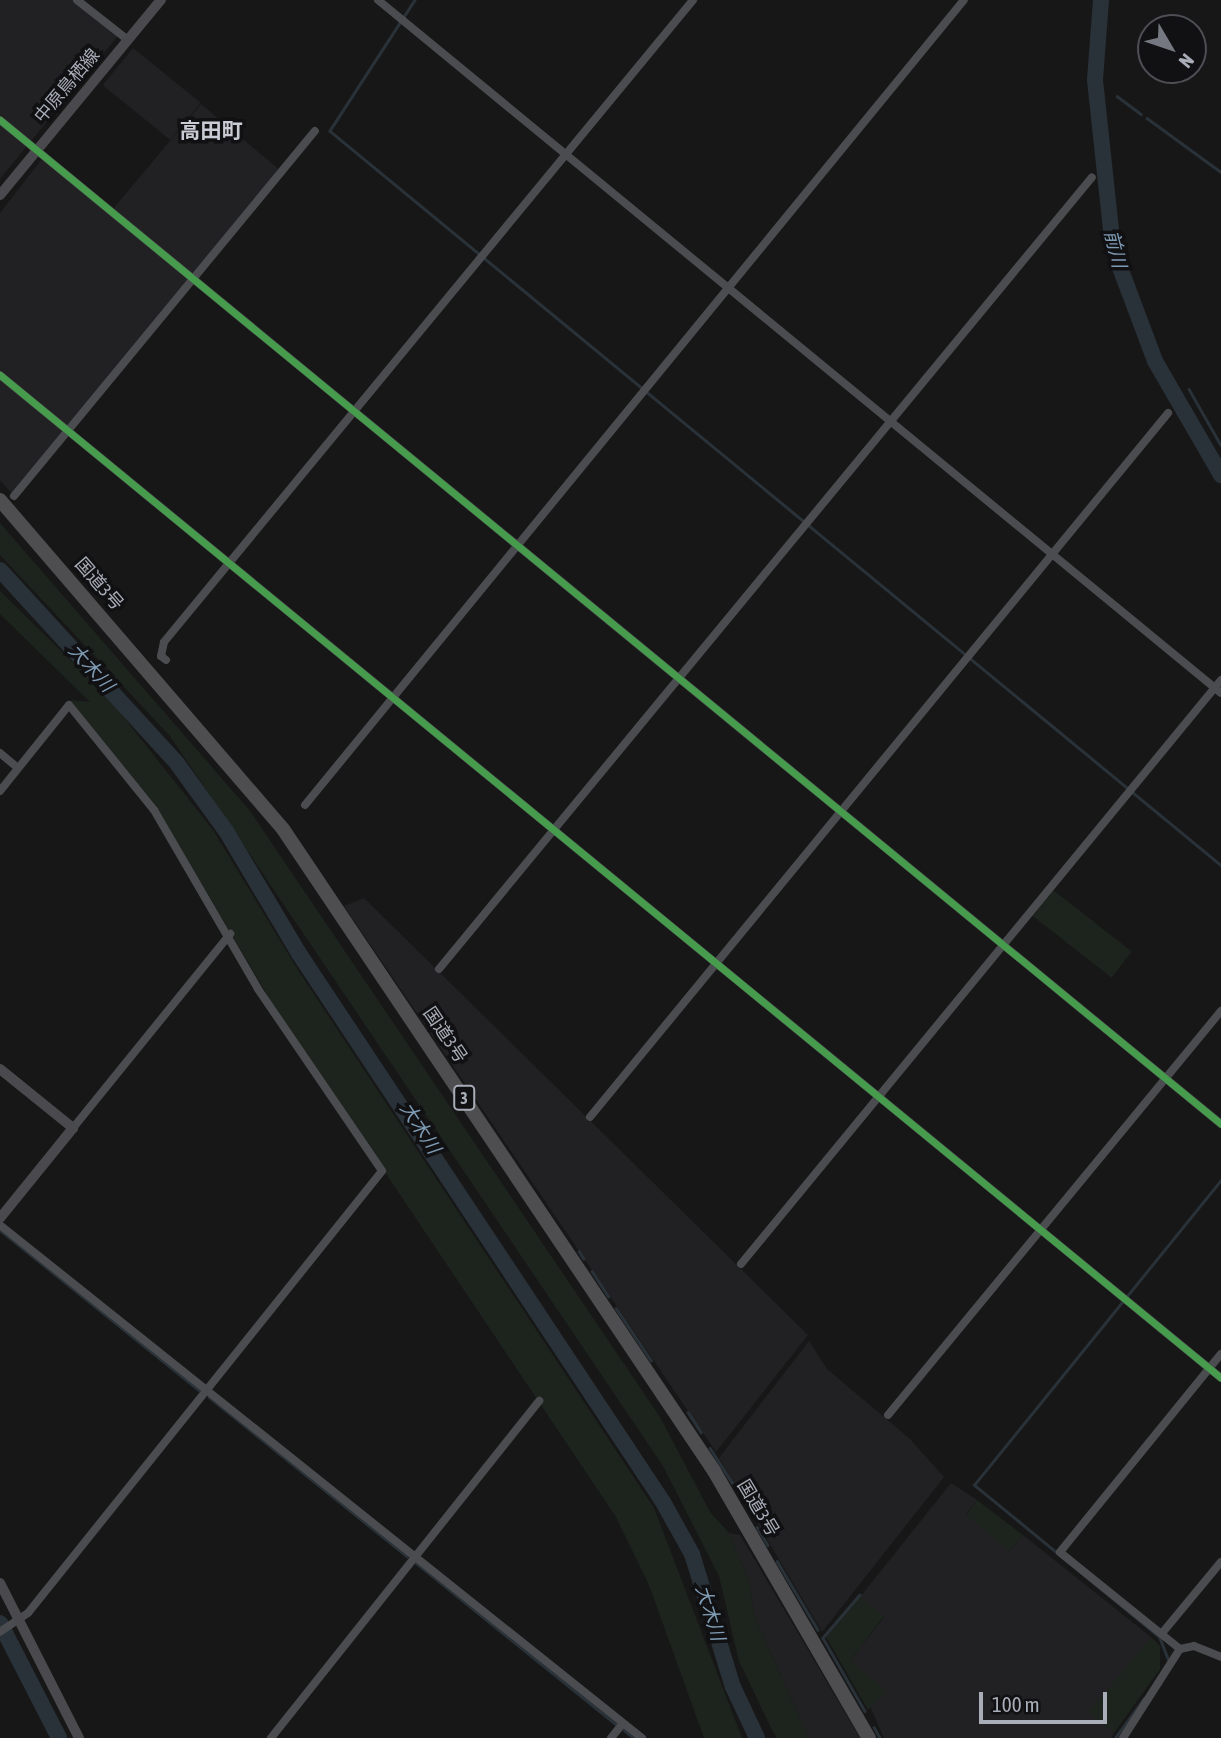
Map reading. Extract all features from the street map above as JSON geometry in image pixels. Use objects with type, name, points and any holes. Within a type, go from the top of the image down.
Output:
[{"type":"highway","name":"国道3号","points":[[7,498],[265,803],[714,1471],[869,1738]]},
{"type":"street","points":[[77,0],[128,40]]},
{"type":"street","name":"中原鳥栖線","points":[[0,195],[161,0]]},
{"type":"street","points":[[378,0],[1218,690]]},
{"type":"street","points":[[166,660],[161,648],[693,0]]},
{"type":"street","points":[[305,805],[964,0]]},
{"type":"street","points":[[0,120],[1221,1124]]},
{"type":"street","points":[[7,498],[68,431],[315,131]]},
{"type":"street","points":[[439,969],[1092,177]]},
{"type":"street","points":[[0,375],[1221,1378]]},
{"type":"street","points":[[590,1117],[1168,413]]},
{"type":"street","points":[[741,1264],[1135,784],[1218,690],[1221,680]]},
{"type":"street","points":[[0,791],[69,705],[154,810],[230,934],[276,1017],[382,1171],[20,1623],[0,1632]]},
{"type":"street","points":[[0,753],[18,768]]},
{"type":"street","points":[[0,1218],[230,934]]},
{"type":"street","points":[[888,1415],[1221,1011]]},
{"type":"street","points":[[0,1069],[74,1128]]},
{"type":"street","points":[[0,1225],[642,1738]]},
{"type":"street","points":[[1180,1649],[1163,1632],[1060,1552],[1221,1354]]},
{"type":"street","points":[[271,1738],[413,1556],[539,1401]]},
{"type":"street","points":[[1163,1632],[1221,1562]]},
{"type":"street","points":[[0,1583],[79,1738]]},
{"type":"street","points":[[1123,1738],[1180,1649],[1194,1646],[1221,1657]]},
{"type":"street","points":[[611,1738],[623,1723]]},
{"type":"shaded area","points":[[0,0],[72,0],[118,36],[31,141],[0,115]]},
{"type":"shaded area","points":[[133,48],[201,103],[170,140],[103,85]]},
{"type":"shaded area","points":[[201,104],[279,170],[192,274],[114,208]]},
{"type":"shaded area","points":[[0,125],[26,147],[0,179]]},
{"type":"shaded area","points":[[42,159],[189,279],[68,426],[0,370],[0,213]]},
{"type":"shaded area","points":[[0,380],[63,432],[12,494],[0,480]]},
{"type":"shaded area","points":[[0,523],[250,811],[660,1417],[710,1512],[729,1533],[749,1581],[755,1618],[809,1738],[777,1738],[772,1730],[739,1661],[719,1576],[663,1466],[170,736],[0,555]]},
{"type":"shaded area","points":[[0,591],[106,695],[213,830],[298,970],[654,1508],[742,1738],[704,1738],[649,1585],[616,1517],[275,1008],[155,805],[69,700],[90,702],[0,614]]},
{"type":"shaded area","points":[[1053,890],[1132,952],[1111,978],[1033,916]]},
{"type":"shaded area","points":[[364,898],[808,1335],[716,1452],[344,906]]},
{"type":"shaded area","points":[[809,1341],[827,1369],[909,1438],[944,1477],[822,1632],[719,1458]]},
{"type":"shaded area","points":[[951,1483],[977,1500],[966,1514],[1010,1550],[1023,1535],[1151,1637],[1090,1712],[1114,1733],[1111,1738],[884,1738],[850,1661],[884,1617],[860,1597]]},
{"type":"shaded area","points":[[977,1500],[1023,1535],[1009,1551],[966,1515]]},
{"type":"shaded area","points":[[729,1533],[740,1535],[860,1738],[809,1738],[755,1618],[749,1581]]},
{"type":"shaded area","points":[[860,1597],[884,1616],[850,1661],[887,1691],[868,1710],[826,1637]]},
{"type":"shaded area","points":[[1151,1637],[1160,1646],[1160,1669],[1114,1733],[1089,1712]]},
{"type":"waterway","points":[[415,0],[330,131],[1221,865]]},
{"type":"waterway","name":"前川","points":[[1101,0],[1095,80],[1113,249],[1155,361],[1221,475]]},
{"type":"waterway","points":[[1117,96],[1141,114]]},
{"type":"waterway","points":[[1147,118],[1221,172]]},
{"type":"waterway","points":[[1189,389],[1221,445]]},
{"type":"waterway","name":"大木川","points":[[0,570],[176,762],[226,831],[298,952],[663,1502],[692,1554],[733,1687],[757,1738]]},
{"type":"waterway","points":[[1168,1660],[1159,1637],[974,1485],[1221,1180]]},
{"type":"waterway","points":[[0,1230],[199,1390]]},
{"type":"waterway","points":[[579,1251],[584,1259]]},
{"type":"waterway","points":[[592,1271],[608,1296]]},
{"type":"waterway","points":[[616,1308],[651,1360]]},
{"type":"waterway","points":[[209,1397],[407,1556]]},
{"type":"waterway","points":[[688,1412],[701,1432]]},
{"type":"waterway","points":[[710,1448],[737,1490]]},
{"type":"waterway","points":[[757,1527],[768,1545]]},
{"type":"waterway","points":[[777,1561],[818,1630]]},
{"type":"waterway","points":[[415,1562],[616,1724]]},
{"type":"waterway","points":[[860,1595],[823,1638],[865,1711]]},
{"type":"waterway","points":[[0,1623],[59,1738]]},
{"type":"waterway","points":[[1115,1738],[1144,1698]]},
{"type":"waterway","points":[[874,1727],[880,1738]]},
{"type":"waterway","points":[[624,1730],[634,1738]]},
{"type":"cycle path","points":[[0,120],[1221,1124]]},
{"type":"cycle path","points":[[0,375],[1221,1378]]},
{"type":"district","name":"高田町","points":[[211,130]]}]
